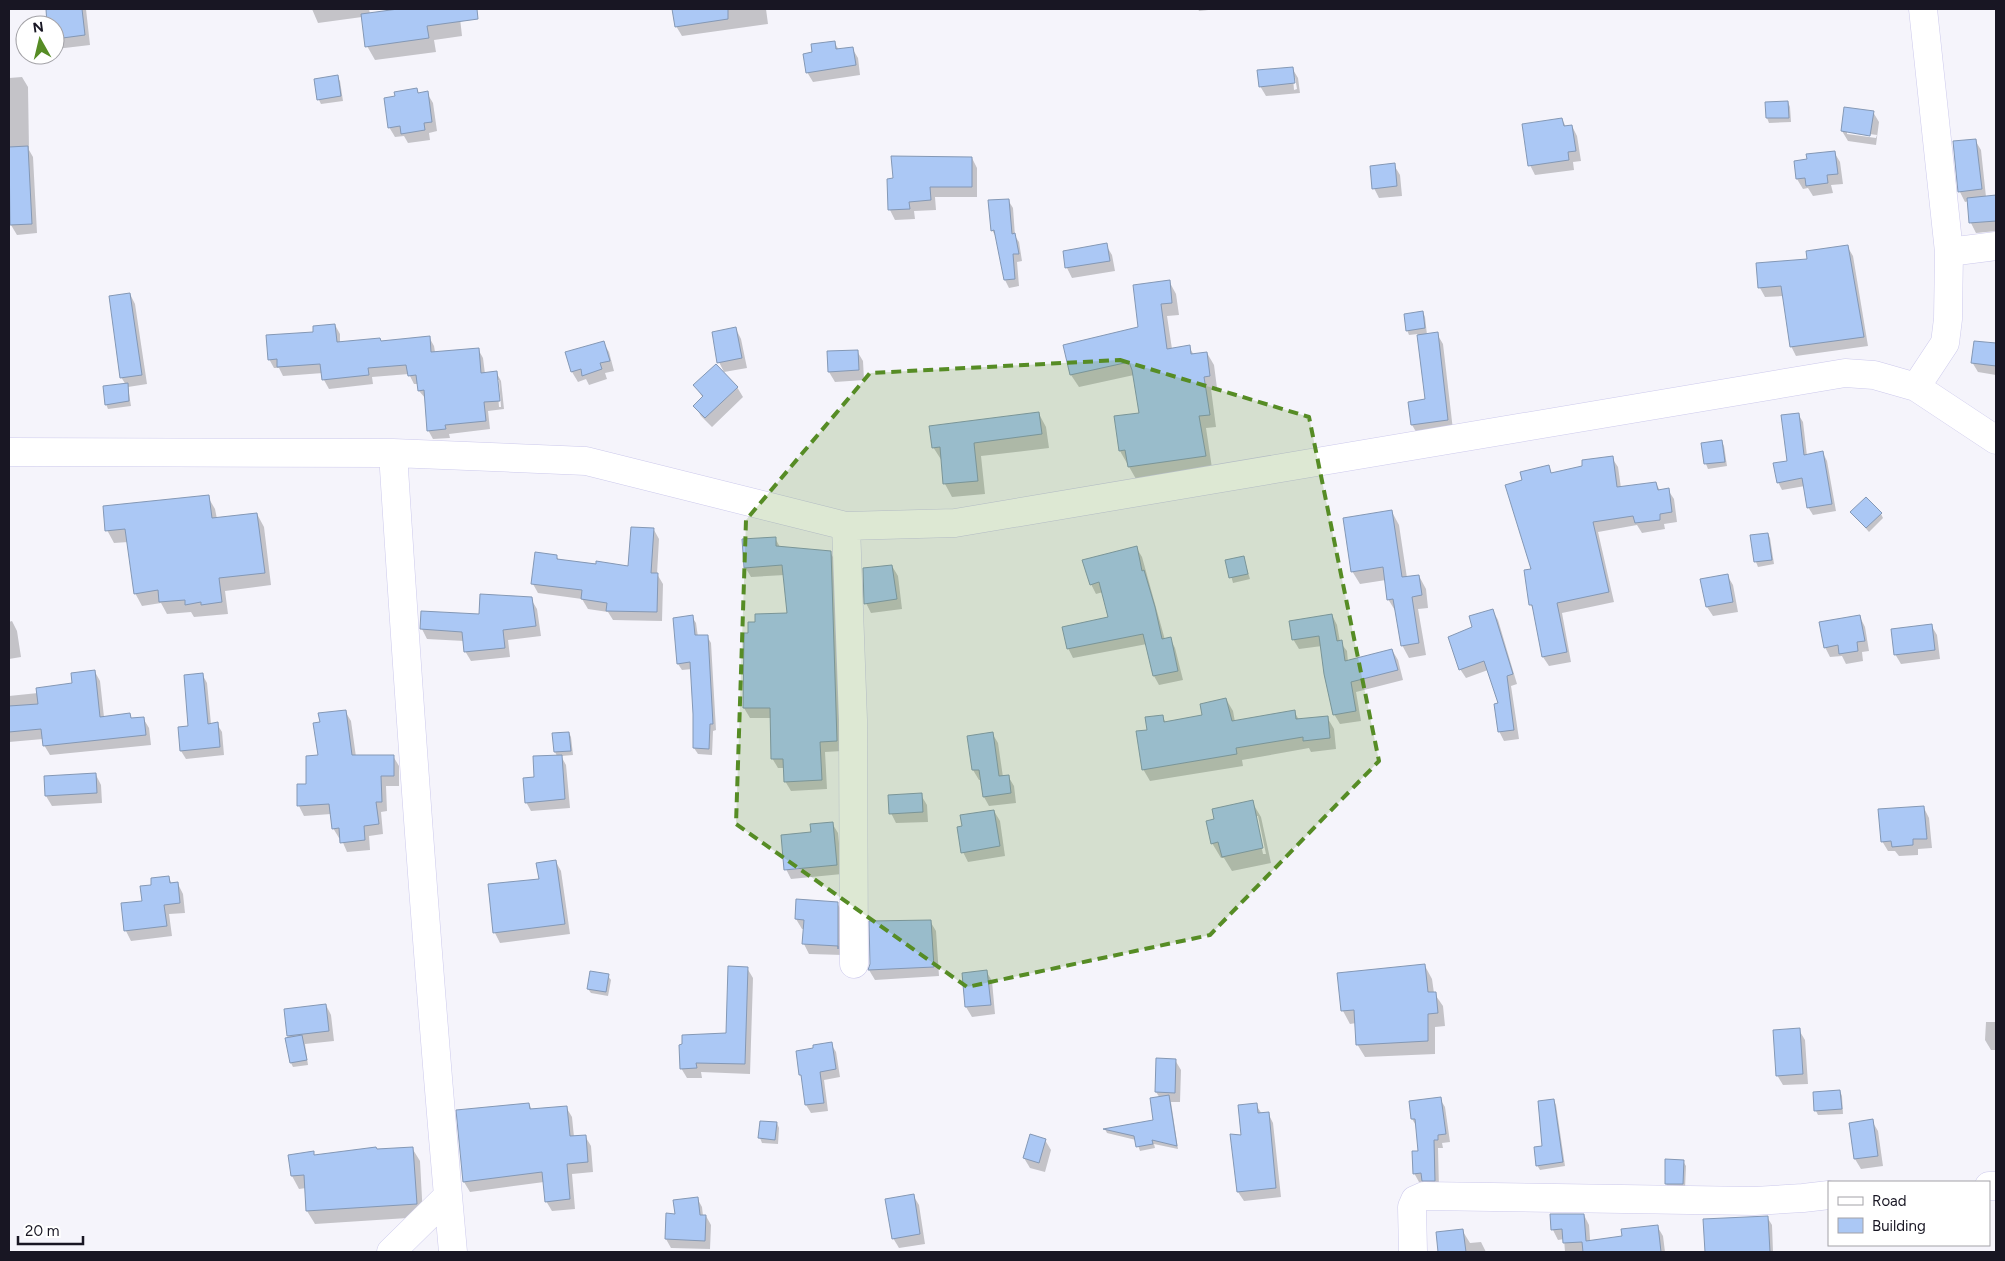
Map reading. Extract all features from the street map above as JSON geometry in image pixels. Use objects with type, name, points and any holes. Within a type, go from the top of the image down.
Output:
[{"type":"street","points":[[1916,387],[1945,344],[1948,319],[1949,252],[1923,9]]},
{"type":"street","points":[[1949,252],[1996,246]]},
{"type":"street","points":[[9,452],[392,453],[586,462],[846,526],[955,523],[1845,373],[1874,374],[1916,387],[1996,440]]},
{"type":"street","points":[[392,453],[433,1037],[453,1252]]},
{"type":"street","points":[[846,526],[853,720],[854,964]]},
{"type":"street","points":[[1413,1252],[1412,1207],[1415,1200],[1424,1196],[1754,1201],[1828,1195]]},
{"type":"street","points":[[391,1252],[448,1196]]},
{"type":"highlighted area","points":[[1120,360],[1309,417],[1379,761],[1210,935],[967,987],[736,824],[746,520],[870,373]]},
{"type":"building","points":[[46,9],[82,9],[85,35],[65,38],[65,15],[46,15]]},
{"type":"building","points":[[398,9],[477,9],[478,19],[427,26],[429,38],[365,47],[361,14]]},
{"type":"building","points":[[672,9],[728,9],[728,19],[675,27]]},
{"type":"building","points":[[835,41],[836,49],[853,47],[856,65],[806,73],[803,54],[812,52],[811,44]]},
{"type":"building","points":[[1293,67],[1295,83],[1259,87],[1257,70]]},
{"type":"building","points":[[338,75],[341,96],[317,100],[314,79]]},
{"type":"building","points":[[417,88],[418,93],[428,91],[432,122],[424,123],[425,130],[401,134],[400,126],[388,128],[384,98],[395,96],[394,92]]},
{"type":"building","points":[[1788,101],[1789,118],[1766,118],[1765,102]]},
{"type":"building","points":[[1844,107],[1874,111],[1870,136],[1841,131]]},
{"type":"building","points":[[1562,118],[1564,126],[1572,125],[1576,151],[1568,152],[1569,160],[1528,166],[1522,124]]},
{"type":"building","points":[[1976,139],[1982,189],[1958,192],[1953,141]]},
{"type":"building","points":[[28,146],[32,224],[10,225],[9,147]]},
{"type":"building","points":[[1835,151],[1838,174],[1827,175],[1828,183],[1806,186],[1805,178],[1796,179],[1794,161],[1807,159],[1806,154]]},
{"type":"building","points":[[891,156],[972,157],[972,187],[930,187],[931,200],[909,202],[910,209],[888,210],[887,179],[893,178]]},
{"type":"building","points":[[1395,163],[1397,186],[1372,189],[1370,166]]},
{"type":"building","points":[[1996,195],[1996,221],[1969,223],[1967,198]]},
{"type":"building","points":[[1009,199],[1012,234],[1015,233],[1019,254],[1013,254],[1015,279],[1004,280],[994,230],[991,231],[988,200]]},
{"type":"building","points":[[1107,243],[1110,261],[1065,268],[1063,251]]},
{"type":"building","points":[[1848,245],[1864,337],[1790,347],[1781,286],[1758,288],[1756,263],[1807,259],[1806,251]]},
{"type":"building","points":[[1170,280],[1172,303],[1161,304],[1167,349],[1190,345],[1191,354],[1207,352],[1210,376],[1204,377],[1210,415],[1199,416],[1206,456],[1128,467],[1125,450],[1119,451],[1114,416],[1139,413],[1129,362],[1070,375],[1063,345],[1138,327],[1133,285]]},
{"type":"building","points":[[130,293],[142,375],[120,378],[109,296]]},
{"type":"building","points":[[1423,311],[1425,328],[1406,331],[1404,314]]},
{"type":"building","points":[[335,324],[337,342],[380,338],[381,341],[430,336],[431,352],[479,348],[481,373],[497,371],[500,401],[484,402],[486,421],[445,425],[446,429],[427,431],[424,390],[418,391],[416,375],[408,376],[406,365],[368,368],[369,375],[322,380],[320,364],[277,367],[277,359],[268,360],[266,335],[313,332],[313,326]]},
{"type":"building","points":[[736,327],[742,358],[717,363],[712,332]]},
{"type":"building","points":[[1438,332],[1448,420],[1411,425],[1408,402],[1425,399],[1417,335]]},
{"type":"building","points":[[604,341],[610,361],[600,363],[602,369],[582,376],[581,369],[571,372],[565,352]]},
{"type":"building","points":[[1974,341],[1996,343],[1996,366],[1971,363]]},
{"type":"building","points":[[858,350],[859,370],[828,372],[827,351]]},
{"type":"building","points":[[716,364],[738,387],[705,418],[693,406],[703,396],[693,385]]},
{"type":"building","points":[[128,383],[129,401],[105,405],[103,386]]},
{"type":"building","points":[[1039,412],[1042,434],[974,443],[978,481],[943,484],[940,447],[932,448],[929,426]]},
{"type":"building","points":[[1799,413],[1804,455],[1823,451],[1832,504],[1807,508],[1802,478],[1777,483],[1773,463],[1787,461],[1781,415]]},
{"type":"building","points":[[1722,440],[1725,462],[1704,464],[1701,443]]},
{"type":"building","points":[[1613,456],[1617,487],[1656,482],[1658,490],[1669,488],[1672,512],[1660,514],[1660,520],[1635,523],[1633,516],[1593,522],[1609,592],[1557,603],[1567,652],[1542,657],[1532,605],[1529,605],[1524,570],[1531,569],[1505,485],[1522,480],[1520,472],[1549,465],[1551,473],[1582,466],[1582,460]]},
{"type":"building","points":[[209,495],[212,518],[257,513],[265,573],[219,578],[222,602],[201,605],[201,602],[185,605],[185,600],[159,602],[158,590],[134,594],[125,529],[105,531],[103,506]]},
{"type":"building","points":[[1866,497],[1882,513],[1866,528],[1850,512]]},
{"type":"building","points":[[1392,510],[1402,577],[1419,575],[1422,595],[1412,597],[1419,643],[1401,646],[1393,599],[1387,600],[1383,567],[1351,572],[1343,518]]},
{"type":"building","points":[[631,527],[654,528],[651,573],[658,573],[657,612],[606,611],[607,603],[581,599],[582,590],[531,584],[535,552],[557,555],[557,559],[596,564],[596,561],[628,566]]},
{"type":"building","points":[[1768,533],[1772,560],[1754,562],[1750,535]]},
{"type":"building","points":[[776,537],[776,546],[831,551],[837,741],[820,742],[822,780],[784,782],[783,759],[771,759],[770,708],[743,708],[744,633],[748,633],[748,622],[755,622],[755,614],[787,613],[782,565],[744,568],[742,539]]},
{"type":"building","points":[[1137,546],[1142,571],[1144,570],[1155,607],[1162,639],[1171,637],[1178,671],[1153,676],[1143,634],[1067,649],[1062,627],[1108,617],[1099,582],[1090,585],[1082,560]]},
{"type":"building","points":[[1244,556],[1248,574],[1229,578],[1225,560]]},
{"type":"building","points":[[892,565],[897,599],[864,604],[863,568]]},
{"type":"building","points":[[1728,574],[1733,602],[1706,607],[1700,579]]},
{"type":"building","points":[[480,594],[532,597],[536,626],[503,630],[505,648],[464,652],[462,632],[420,629],[421,611],[479,614]]},
{"type":"building","points":[[1493,609],[1513,674],[1507,676],[1514,730],[1498,732],[1494,704],[1498,703],[1484,661],[1459,670],[1448,637],[1472,627],[1469,616]]},
{"type":"building","points":[[1332,614],[1337,641],[1342,640],[1345,661],[1392,649],[1398,670],[1351,682],[1356,711],[1333,715],[1324,674],[1319,636],[1292,640],[1289,621]]},
{"type":"building","points":[[693,615],[695,635],[708,635],[713,724],[710,724],[709,749],[693,748],[690,662],[677,664],[673,618]]},
{"type":"building","points":[[1860,615],[1865,641],[1857,642],[1858,651],[1839,654],[1838,645],[1824,648],[1819,622]]},
{"type":"building","points":[[1932,624],[1935,650],[1894,655],[1891,629]]},
{"type":"building","points":[[95,670],[100,717],[130,713],[131,718],[144,717],[146,735],[43,746],[41,729],[9,732],[9,706],[38,704],[36,688],[72,683],[71,673]]},
{"type":"building","points":[[203,673],[208,724],[218,722],[220,747],[180,751],[178,727],[188,726],[184,675]]},
{"type":"building","points":[[1226,698],[1232,721],[1295,710],[1296,719],[1328,716],[1330,738],[1303,741],[1303,737],[1236,748],[1237,754],[1142,770],[1136,731],[1147,730],[1145,717],[1163,715],[1164,722],[1202,715],[1200,704]]},
{"type":"building","points":[[346,710],[352,755],[394,755],[394,776],[381,776],[382,802],[376,802],[379,824],[364,826],[365,840],[340,843],[339,828],[332,829],[329,804],[297,806],[297,784],[306,784],[306,756],[318,755],[313,723],[320,722],[318,713]]},
{"type":"building","points":[[569,732],[571,751],[554,752],[552,733]]},
{"type":"building","points":[[993,732],[999,776],[1009,775],[1011,793],[983,797],[979,770],[972,770],[967,736]]},
{"type":"building","points":[[562,755],[565,799],[525,803],[523,778],[534,777],[533,756]]},
{"type":"building","points":[[96,773],[97,793],[45,796],[44,776]]},
{"type":"building","points":[[922,793],[923,812],[889,814],[888,795]]},
{"type":"building","points":[[1253,800],[1263,848],[1222,857],[1218,842],[1211,844],[1206,821],[1214,819],[1212,809]]},
{"type":"building","points":[[1924,806],[1927,839],[1913,839],[1913,845],[1892,847],[1891,841],[1881,842],[1878,809]]},
{"type":"building","points":[[994,810],[1000,846],[961,853],[957,827],[962,826],[960,815]]},
{"type":"building","points":[[833,822],[837,865],[784,870],[781,835],[811,832],[810,824]]},
{"type":"building","points":[[556,860],[565,924],[493,933],[488,884],[539,879],[536,863]]},
{"type":"building","points":[[169,876],[170,883],[178,882],[180,903],[164,905],[167,926],[124,931],[121,903],[142,901],[140,886],[151,885],[151,878]]},
{"type":"building","points":[[796,899],[838,902],[838,946],[802,944],[804,920],[795,919]]},
{"type":"building","points":[[931,920],[934,967],[868,970],[870,964],[869,921]]},
{"type":"building","points":[[1425,964],[1428,992],[1436,992],[1438,1013],[1428,1014],[1428,1041],[1356,1045],[1354,1010],[1341,1011],[1337,973]]},
{"type":"building","points":[[728,966],[748,967],[745,1064],[696,1063],[697,1068],[680,1069],[679,1045],[682,1044],[682,1035],[726,1033]]},
{"type":"building","points":[[987,970],[991,1005],[965,1007],[962,973]]},
{"type":"building","points":[[590,971],[609,974],[606,992],[587,989]]},
{"type":"building","points":[[326,1004],[329,1031],[287,1036],[284,1009]]},
{"type":"building","points":[[1800,1028],[1803,1074],[1776,1076],[1773,1030]]},
{"type":"building","points":[[302,1035],[307,1060],[290,1063],[285,1038]]},
{"type":"building","points":[[832,1042],[836,1069],[820,1072],[824,1103],[805,1105],[796,1051],[813,1048],[813,1045]]},
{"type":"building","points":[[1156,1058],[1176,1059],[1175,1093],[1155,1092]]},
{"type":"building","points":[[1840,1090],[1842,1109],[1814,1111],[1813,1092]]},
{"type":"building","points":[[1169,1095],[1177,1146],[1152,1140],[1153,1144],[1136,1147],[1134,1136],[1103,1129],[1153,1120],[1150,1098]]},
{"type":"building","points":[[1441,1097],[1446,1134],[1438,1135],[1438,1140],[1434,1140],[1435,1181],[1422,1181],[1421,1173],[1413,1174],[1412,1151],[1418,1151],[1415,1119],[1411,1119],[1409,1101]]},
{"type":"building","points":[[1554,1099],[1563,1162],[1536,1166],[1534,1147],[1542,1146],[1538,1101]]},
{"type":"building","points":[[529,1103],[530,1109],[567,1106],[570,1136],[586,1135],[588,1162],[567,1164],[570,1199],[545,1202],[542,1172],[463,1182],[456,1110]]},
{"type":"building","points":[[1257,1103],[1258,1113],[1269,1112],[1276,1188],[1237,1192],[1230,1134],[1241,1135],[1238,1105]]},
{"type":"building","points":[[1873,1119],[1878,1156],[1854,1159],[1849,1123]]},
{"type":"building","points":[[760,1121],[777,1122],[775,1140],[758,1138]]},
{"type":"building","points":[[1030,1134],[1046,1139],[1039,1163],[1023,1158]]},
{"type":"building","points":[[376,1147],[377,1149],[413,1147],[417,1204],[306,1211],[304,1175],[291,1176],[288,1155],[314,1151],[314,1155]]},
{"type":"building","points":[[1665,1159],[1684,1160],[1683,1184],[1665,1184]]},
{"type":"building","points":[[914,1194],[920,1234],[892,1239],[885,1199]]},
{"type":"building","points":[[698,1197],[700,1215],[706,1215],[705,1241],[665,1239],[666,1213],[675,1214],[673,1200]]},
{"type":"building","points":[[1550,1214],[1584,1214],[1586,1241],[1622,1236],[1621,1229],[1658,1225],[1661,1252],[1583,1252],[1582,1242],[1563,1243],[1562,1229],[1551,1230]]},
{"type":"building","points":[[1768,1216],[1770,1252],[1705,1252],[1703,1219]]},
{"type":"building","points":[[1463,1229],[1466,1252],[1438,1252],[1436,1232]]}]
